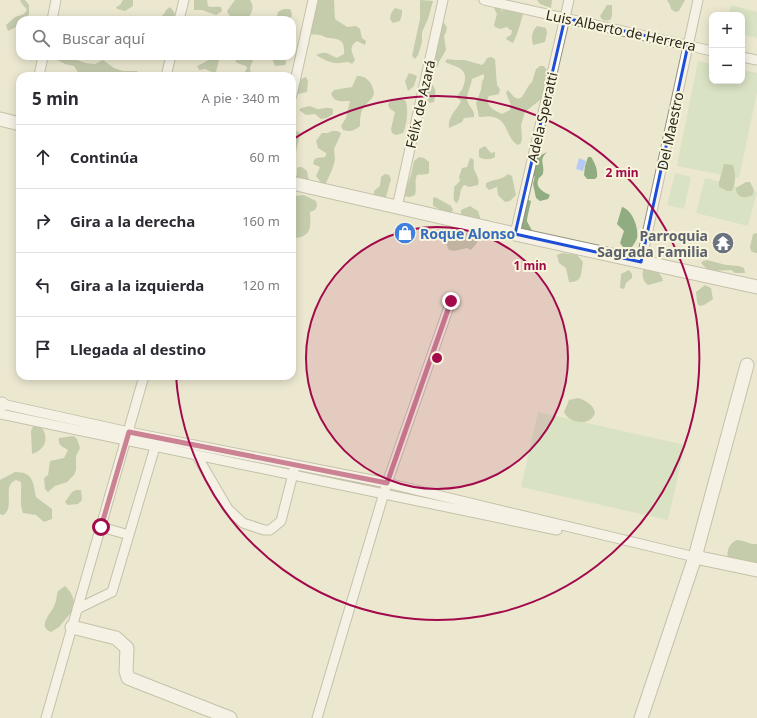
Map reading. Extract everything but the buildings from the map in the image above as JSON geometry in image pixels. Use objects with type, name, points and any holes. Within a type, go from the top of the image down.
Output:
[{"type":"street","points":[[53,16],[56,0]]},
{"type":"street","points":[[180,16],[184,0]]},
{"type":"street","points":[[296,77],[313,0]]},
{"type":"street","name":"Félix de Azará","points":[[397,207],[443,0]]},
{"type":"street","name":"Luis Alberto de Herrera","points":[[484,0],[709,49]]},
{"type":"street","name":"Adela Speratti","points":[[515,234],[569,0]]},
{"type":"street","name":"Del Maestro","points":[[641,262],[698,0]]},
{"type":"street","points":[[745,58],[757,60]]},
{"type":"street","points":[[40,72],[42,60]]},
{"type":"street","points":[[167,72],[170,60]]},
{"type":"street","points":[[0,119],[16,123]]},
{"type":"street","points":[[296,184],[757,287]]},
{"type":"street","points":[[317,718],[387,483],[451,301]]},
{"type":"street","points":[[641,718],[695,557],[747,365]]},
{"type":"street","points":[[46,718],[143,380]]},
{"type":"street","points":[[0,408],[127,436],[295,465],[387,483],[695,557]]},
{"type":"street","points":[[127,436],[155,447],[197,456],[757,570]]},
{"type":"street","points":[[77,609],[112,592],[155,447]]},
{"type":"street","points":[[197,456],[228,508],[243,523],[264,530],[270,530],[281,521],[295,465]]},
{"type":"street","points":[[101,527],[129,535]]},
{"type":"street","points":[[72,627],[116,638],[122,643],[126,648],[126,671],[128,678],[230,718]]},
{"type":"highlighted area","points":[[565,18],[688,45],[641,262],[515,234]]},
{"type":"green space","points":[[25,0],[29,5],[28,16],[18,16],[24,14],[27,10],[20,1]]},
{"type":"green space","points":[[123,0],[133,0],[133,6],[125,11],[117,9],[116,7],[120,5]]},
{"type":"green space","points":[[194,0],[207,0],[208,6],[221,7],[222,11],[216,15],[202,10],[194,10]]},
{"type":"green space","points":[[235,0],[250,0],[252,4],[249,16],[230,16],[227,11]]},
{"type":"green space","points":[[312,0],[334,0],[335,19],[347,27],[356,26],[360,29],[362,38],[366,41],[365,45],[357,41],[352,45],[352,52],[355,60],[352,64],[347,62],[333,63],[316,55],[325,53],[337,58],[344,54],[344,46],[339,40],[309,34]]},
{"type":"green space","points":[[420,0],[433,1],[428,19],[422,32],[422,42],[418,55],[415,59],[412,56],[420,19]]},
{"type":"green space","points":[[537,0],[552,0],[551,8],[540,4]]},
{"type":"green space","points":[[667,0],[685,0],[679,11],[675,12],[671,9]]},
{"type":"green space","points":[[607,5],[612,5],[612,16],[610,20],[603,20],[600,16]]},
{"type":"green space","points":[[731,5],[757,12],[757,38],[745,35],[745,12],[730,12]]},
{"type":"green space","points":[[170,7],[173,10],[174,16],[162,16]]},
{"type":"green space","points":[[395,8],[402,10],[402,14],[400,21],[393,23],[390,18],[391,13]]},
{"type":"green space","points":[[494,8],[499,8],[502,11],[505,9],[523,13],[519,29],[513,43],[506,39],[511,35],[512,30],[507,27],[500,29],[495,27],[494,25],[497,14]]},
{"type":"green space","points":[[283,9],[290,9],[292,13],[291,16],[277,16],[278,12]]},
{"type":"green space","points":[[15,17],[16,27],[8,31],[6,25]]},
{"type":"green space","points":[[441,21],[447,28],[444,36],[446,50],[438,66],[434,69],[429,82],[435,88],[434,102],[430,103],[427,100],[425,91]]},
{"type":"green space","points":[[537,26],[546,28],[547,33],[545,42],[533,45],[532,35]]},
{"type":"green space","points":[[491,57],[495,59],[497,85],[500,89],[499,94],[489,96],[487,100],[491,107],[502,114],[510,110],[511,105],[506,93],[508,90],[518,99],[522,97],[532,82],[536,69],[540,66],[544,66],[549,74],[548,88],[540,100],[525,112],[521,125],[521,143],[518,145],[511,138],[502,121],[491,117],[479,117],[476,103],[481,90],[484,74],[472,79],[468,94],[467,99],[474,117],[464,118],[462,122],[449,128],[449,120],[461,101],[457,98],[465,81],[465,76],[462,70],[445,62],[447,59],[465,60],[482,65],[487,58]]},
{"type":"green space","points":[[57,60],[77,60],[95,64],[103,60],[114,68],[123,71],[138,72],[78,72],[74,66]]},
{"type":"green space","points":[[219,60],[216,72],[205,69],[199,70],[197,66],[207,61]]},
{"type":"green space","points":[[235,60],[253,60],[250,67],[251,72],[245,72],[247,68],[246,66],[237,63]]},
{"type":"green space","points":[[286,60],[286,63],[285,65],[275,66],[273,61]]},
{"type":"green space","points":[[698,61],[709,63],[709,84],[745,84],[745,71],[757,73],[757,92],[739,178],[677,166]]},
{"type":"green space","points":[[409,73],[417,76],[414,86],[408,91],[405,81]]},
{"type":"green space","points":[[357,76],[364,77],[369,81],[373,87],[374,94],[362,111],[360,116],[360,126],[352,131],[345,131],[341,126],[346,118],[350,101],[336,100],[331,94],[334,90],[352,87]]},
{"type":"green space","points":[[306,77],[308,81],[307,92],[298,94],[297,89],[301,79]]},
{"type":"green space","points":[[398,98],[405,100],[407,116],[406,126],[403,133],[396,135],[392,133],[391,129],[395,112],[390,109],[388,105],[391,100]]},
{"type":"green space","points":[[310,106],[317,109],[331,108],[333,109],[333,114],[327,118],[321,119],[315,114],[306,115],[299,110]]},
{"type":"green space","points":[[296,131],[300,134],[296,152]]},
{"type":"green space","points":[[332,131],[341,133],[334,149],[335,160],[332,170],[326,183],[322,184],[316,176],[320,167],[313,164],[316,158],[325,157],[326,153],[318,148],[316,141],[322,133]]},
{"type":"green space","points":[[485,146],[491,153],[495,152],[495,157],[491,159],[483,159],[479,157],[479,149]]},
{"type":"green space","points":[[547,152],[542,160],[543,174],[539,178],[538,187],[550,195],[548,199],[540,201],[536,198],[533,184],[535,176],[532,179],[530,161]]},
{"type":"green space","points":[[419,157],[424,158],[429,162],[429,173],[417,175],[415,195],[410,197],[403,196],[411,175],[414,161]]},
{"type":"green space","points":[[588,157],[591,157],[596,167],[597,177],[595,179],[587,179],[584,175]]},
{"type":"green space","points":[[470,158],[474,160],[474,169],[478,177],[478,185],[469,187],[465,185],[463,186],[457,203],[455,202],[454,198],[454,187],[460,181],[459,177],[462,168],[467,167]]},
{"type":"green space","points":[[724,164],[733,165],[735,178],[732,191],[727,191],[719,187]]},
{"type":"green space","points":[[302,167],[307,171],[309,181],[296,179],[297,168]]},
{"type":"green space","points":[[675,173],[691,177],[684,209],[667,205]]},
{"type":"green space","points":[[385,174],[389,175],[391,179],[386,197],[383,200],[375,200],[374,191],[380,186],[381,177]]},
{"type":"green space","points":[[508,174],[512,176],[516,195],[510,201],[505,202],[498,195],[497,187],[489,190],[486,187],[486,183]]},
{"type":"green space","points":[[705,178],[757,192],[748,226],[696,213]]},
{"type":"green space","points":[[746,182],[750,182],[754,190],[753,195],[747,197],[739,196],[736,188]]},
{"type":"green space","points":[[304,195],[316,201],[317,206],[315,210],[310,212],[309,230],[305,235],[297,238],[296,238],[296,196]]},
{"type":"green space","points":[[435,197],[451,206],[453,210],[450,214],[440,214],[439,209],[433,206],[433,198]]},
{"type":"green space","points":[[526,199],[531,201],[527,221],[532,231],[529,234],[522,231],[520,227]]},
{"type":"green space","points":[[470,206],[478,211],[481,220],[458,217],[461,214],[461,210]]},
{"type":"green space","points":[[622,207],[632,215],[636,224],[637,238],[632,247],[623,247],[620,243],[624,231],[617,224]]},
{"type":"green space","points":[[447,229],[465,233],[473,232],[477,234],[477,243],[471,250],[467,248],[454,251],[449,250],[445,240]]},
{"type":"green space","points":[[757,233],[757,253],[755,253],[751,251],[750,247],[753,234]]},
{"type":"green space","points":[[562,253],[577,255],[583,262],[581,273],[577,281],[569,282],[566,268],[559,263],[557,255]]},
{"type":"green space","points":[[707,260],[726,265],[739,266],[744,268],[745,273],[735,273],[731,270],[708,270],[701,263]]},
{"type":"green space","points":[[644,268],[659,273],[663,281],[648,285],[643,278]]},
{"type":"green space","points":[[629,270],[632,274],[632,278],[626,283],[624,289],[620,288],[621,274]]},
{"type":"green space","points":[[705,285],[711,288],[713,299],[704,305],[699,306],[696,292]]},
{"type":"green space","points":[[578,398],[588,403],[595,412],[592,418],[585,422],[572,420],[564,412],[569,400]]},
{"type":"green space","points":[[538,412],[685,445],[668,520],[521,487]]},
{"type":"green space","points":[[35,422],[43,430],[46,440],[38,452],[32,454],[31,431]]},
{"type":"green space","points":[[74,436],[77,439],[80,448],[76,456],[76,470],[74,475],[67,482],[55,486],[48,492],[45,489],[44,478],[48,475],[50,461],[64,458],[68,450],[62,447],[59,438]]},
{"type":"green space","points":[[15,472],[26,474],[32,479],[36,497],[52,509],[52,519],[44,522],[36,515],[23,513],[21,502],[21,482],[16,480],[9,487],[7,512],[3,515],[0,514],[0,480]]},
{"type":"green space","points":[[81,490],[82,500],[78,504],[68,505],[65,502],[72,492]]},
{"type":"green space","points":[[737,540],[757,544],[757,565],[728,560],[727,554],[729,548],[734,541]]},
{"type":"green space","points":[[65,586],[72,596],[75,608],[59,627],[51,632],[45,626],[46,619],[55,604],[58,591]]},
{"type":"water","points":[[579,158],[586,161],[583,171],[576,169]]},
{"type":"place","name":"Roque Alonso","points":[[405,233]]},
{"type":"place","name":"Parroquia Sagrada Familia","points":[[723,243]]},
{"type":"route","points":[[101,527],[129,432],[387,483],[451,301]]}]
